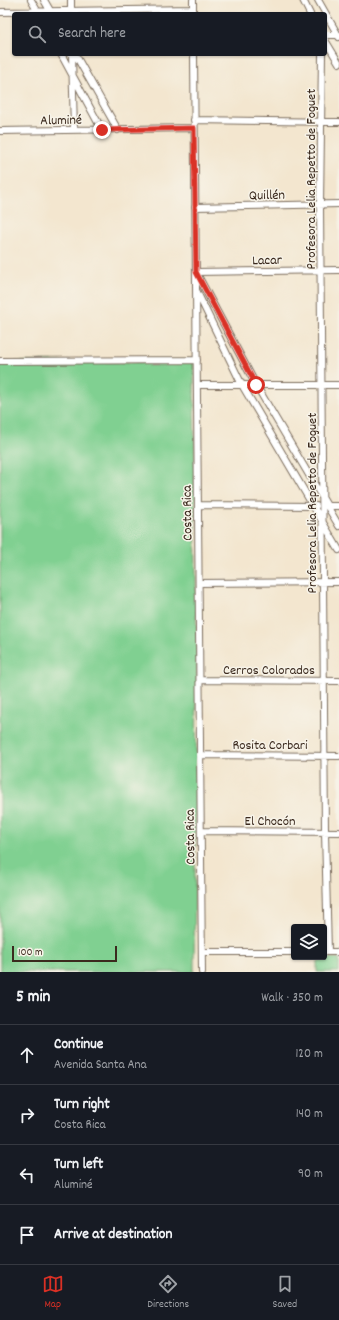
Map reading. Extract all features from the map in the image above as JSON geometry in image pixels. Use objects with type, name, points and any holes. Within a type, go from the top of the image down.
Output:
[{"type":"street","points":[[31,0],[37,12]]},
{"type":"street","points":[[44,0],[51,12]]},
{"type":"street","points":[[71,0],[71,12]]},
{"type":"street","points":[[132,12],[193,11],[193,0]]},
{"type":"street","points":[[302,0],[309,12]]},
{"type":"street","points":[[319,1],[320,12]]},
{"type":"street","points":[[319,1],[325,12]]},
{"type":"street","points":[[0,12],[12,12]]},
{"type":"street","points":[[327,15],[339,36]]},
{"type":"street","points":[[327,35],[339,36]]},
{"type":"street","points":[[327,43],[339,64]]},
{"type":"street","points":[[62,56],[102,130]]},
{"type":"street","points":[[73,56],[74,130]]},
{"type":"street","points":[[74,56],[118,130]]},
{"type":"street","name":"Costa Rica","points":[[194,56],[202,972]]},
{"type":"street","name":"Profesora Lelia Repetto de Foguet","points":[[322,56],[320,205],[323,498],[325,506],[323,522],[323,582],[326,924]]},
{"type":"street","points":[[194,120],[339,122]]},
{"type":"street","name":"Aluminé","points":[[0,131],[194,128]]},
{"type":"street","name":"Quillén","points":[[195,207],[339,204]]},
{"type":"street","name":"Lacar","points":[[196,272],[339,270]]},
{"type":"street","points":[[196,272],[256,385],[323,498]]},
{"type":"street","points":[[196,291],[242,385],[339,550]]},
{"type":"street","points":[[0,361],[197,360]]},
{"type":"street","points":[[197,385],[339,385]]},
{"type":"street","points":[[198,505],[339,506]]},
{"type":"street","points":[[325,506],[339,526]]},
{"type":"street","points":[[199,583],[339,582]]},
{"type":"street","name":"Cerros Colorados","points":[[200,680],[339,681]]},
{"type":"street","name":"Rosita Corbari","points":[[200,755],[339,756]]},
{"type":"street","name":"El Chocón","points":[[201,831],[339,832]]},
{"type":"street","points":[[202,952],[291,952]]},
{"type":"street","points":[[327,952],[339,952]]},
{"type":"green space","points":[[0,362],[194,362],[197,683],[194,972],[0,972]]},
{"type":"green space","points":[[327,958],[339,958],[339,972],[317,972],[317,963],[321,960],[327,960]]},
{"type":"route","points":[[102,130],[194,128],[196,272],[256,385]]}]
